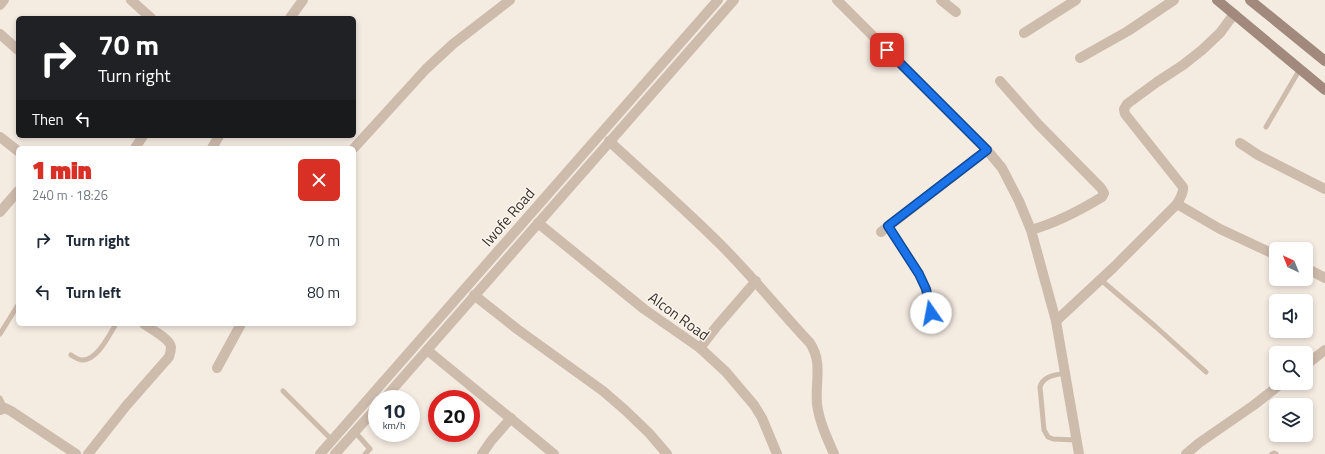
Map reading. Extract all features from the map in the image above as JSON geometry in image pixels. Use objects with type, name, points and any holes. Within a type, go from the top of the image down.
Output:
[{"type":"main road","points":[[1216,0],[1325,90]]},
{"type":"main road","points":[[1250,0],[1324,58]]},
{"type":"street","points":[[0,5],[4,0]]},
{"type":"street","points":[[131,0],[149,16]]},
{"type":"street","points":[[291,16],[303,0]]},
{"type":"street","points":[[356,146],[426,69],[452,44],[510,0]]},
{"type":"street","name":"Iwofe Road","points":[[320,454],[718,0]]},
{"type":"street","name":"Iwofe Road","points":[[392,390],[734,0]]},
{"type":"street","points":[[837,0],[987,150],[1002,168],[1019,201],[1031,230],[1056,321],[1079,454]]},
{"type":"street","points":[[940,0],[956,12]]},
{"type":"street","points":[[1024,33],[1076,0]]},
{"type":"street","points":[[1080,58],[1128,31],[1174,0]]},
{"type":"street","points":[[1056,321],[1101,280],[1177,204],[1182,195],[1183,187],[1125,114],[1124,109],[1127,104],[1157,82],[1184,65],[1202,50],[1220,33],[1234,14]]},
{"type":"street","points":[[0,34],[16,48]]},
{"type":"street","points":[[1000,81],[1038,124],[1073,158],[1104,193],[1102,197],[1050,225],[1031,230]]},
{"type":"street","points":[[0,137],[16,149]]},
{"type":"street","points":[[609,141],[687,211],[756,281],[810,343],[815,351],[818,362],[817,404],[834,454]]},
{"type":"street","points":[[1240,143],[1258,155],[1325,189]]},
{"type":"street","points":[[884,229],[987,150]]},
{"type":"street","points":[[0,212],[16,193]]},
{"type":"street","points":[[1177,204],[1220,230],[1269,252]]},
{"type":"street","name":"Alcon Road","points":[[538,223],[644,309],[700,348],[726,372],[754,405],[762,418],[777,454]]},
{"type":"street","points":[[1313,272],[1325,278]]},
{"type":"street","points":[[700,348],[756,281]]},
{"type":"street","points":[[474,295],[603,391],[649,433],[667,454]]},
{"type":"street","points":[[88,454],[126,406],[169,357],[171,349],[170,344],[147,326]]},
{"type":"street","points":[[218,368],[240,326]]},
{"type":"street","points":[[427,350],[554,454]]},
{"type":"street","points":[[1313,360],[1325,351]]},
{"type":"street","points":[[1186,454],[1273,390]]},
{"type":"street","points":[[3,409],[76,454]]},
{"type":"street","points":[[337,453],[368,417]]},
{"type":"street","points":[[482,454],[511,418]]},
{"type":"lane","points":[[1266,127],[1300,69]]},
{"type":"lane","points":[[884,229],[919,274],[926,289],[931,313]]},
{"type":"lane","points":[[1101,280],[1206,372]]},
{"type":"lane","points":[[0,334],[16,308]]},
{"type":"lane","points":[[71,355],[81,360],[88,360],[98,352],[115,326]]},
{"type":"lane","points":[[1065,373],[1045,378],[1041,382],[1040,387],[1044,430],[1048,437],[1053,439],[1076,440]]},
{"type":"lane","points":[[283,391],[332,440]]},
{"type":"lane","points":[[0,398],[3,409]]},
{"type":"lane","points":[[355,432],[375,454]]},
{"type":"lane","points":[[365,454],[370,449]]},
{"type":"lane","points":[[1272,454],[1276,454]]},
{"type":"route","points":[[887,50],[987,150],[888,226],[919,274],[926,289],[931,313]]}]
